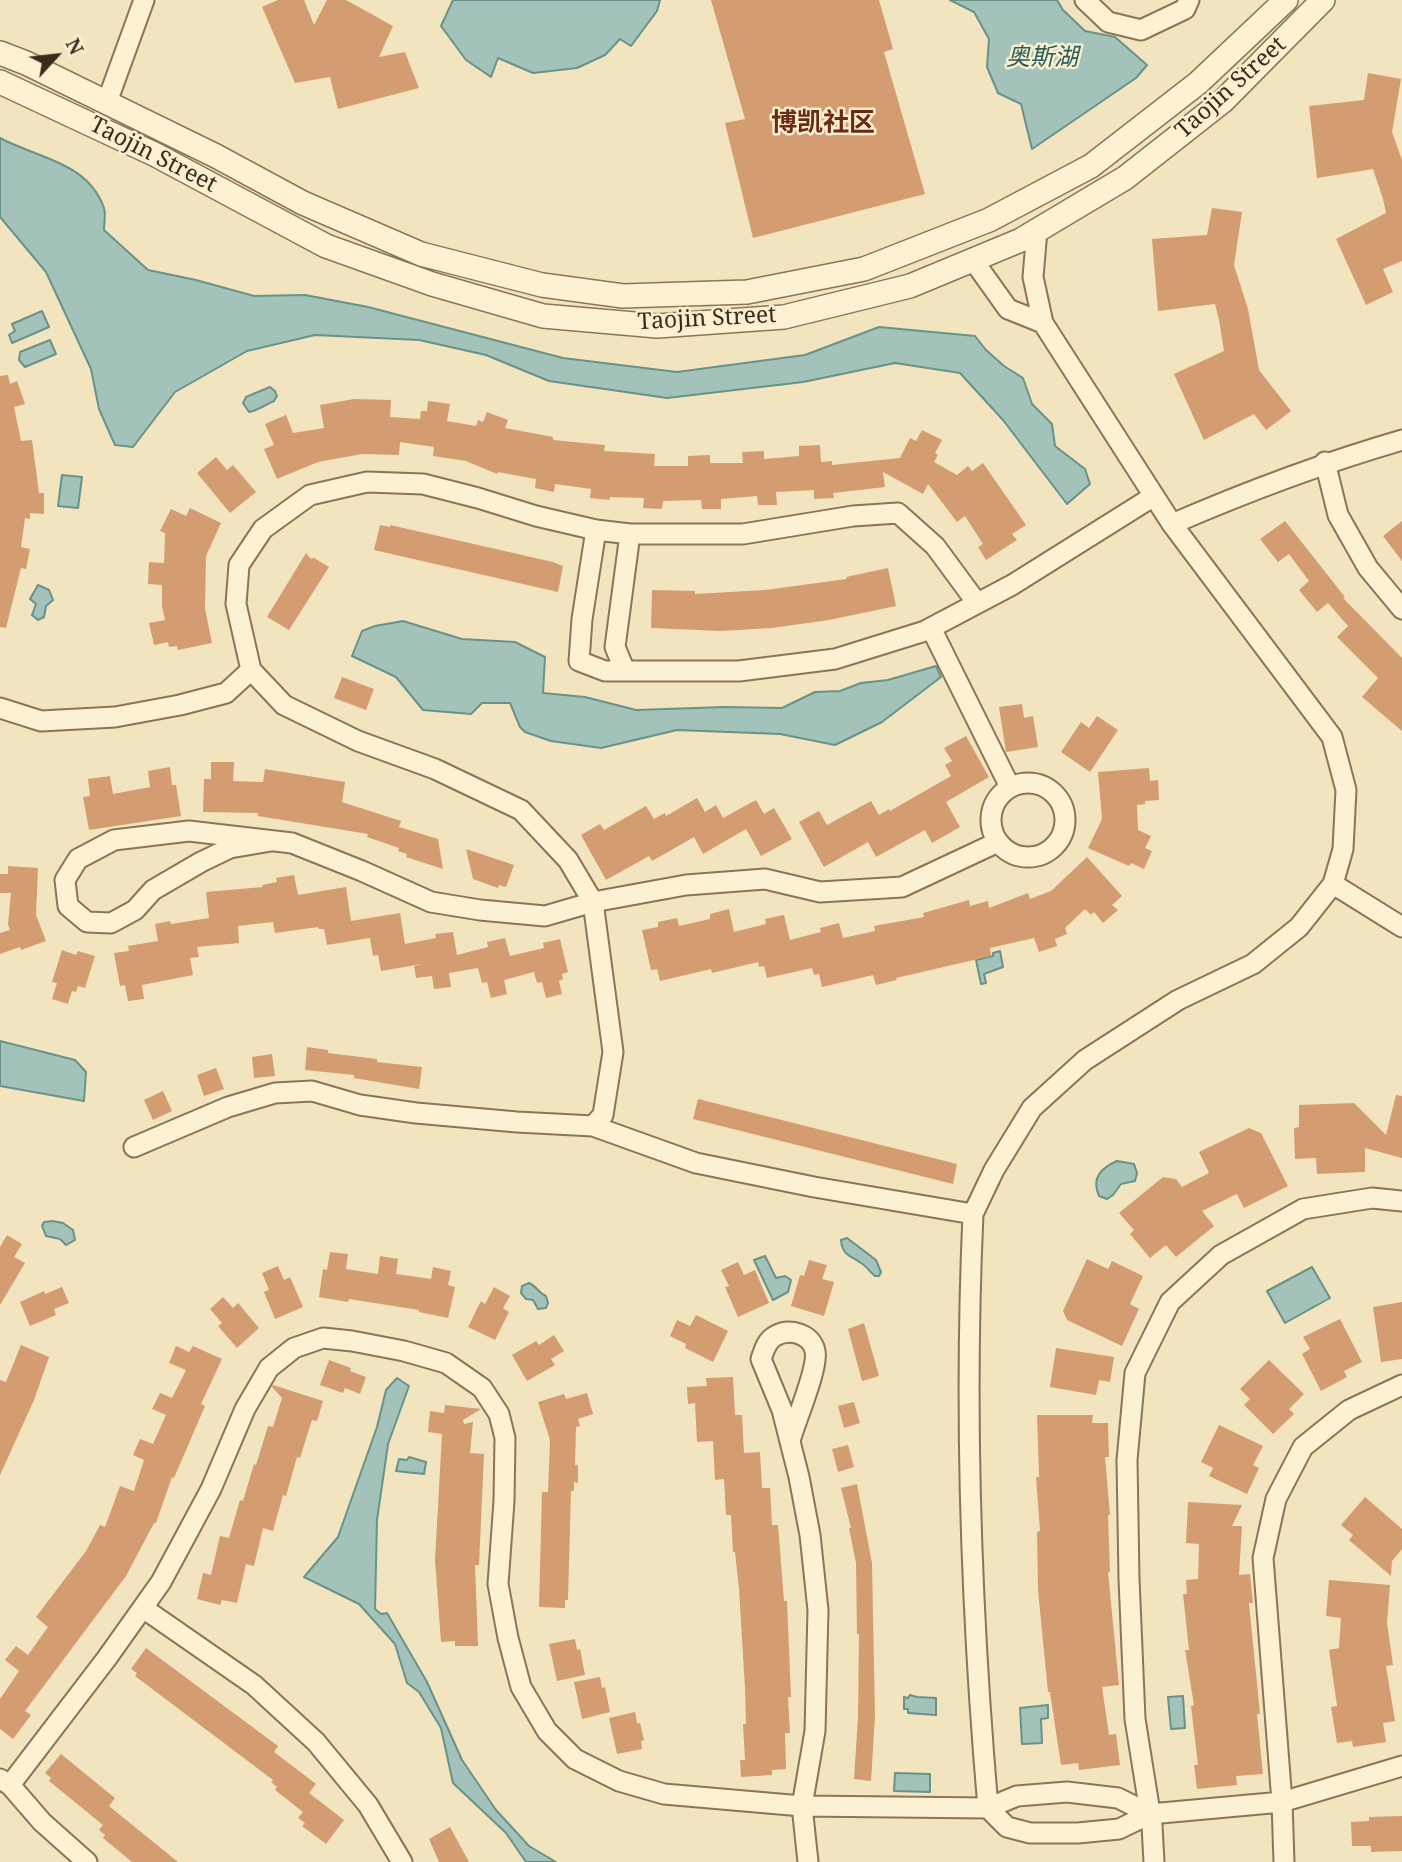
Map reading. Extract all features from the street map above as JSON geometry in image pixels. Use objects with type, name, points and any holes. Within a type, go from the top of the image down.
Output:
[{"type":"street","points":[[107,102],[144,0]]},
{"type":"street","points":[[1085,0],[1108,22],[1142,30],[1185,9],[1189,0]]},
{"type":"street","name":"Taojin Street","points":[[0,53],[107,102],[282,192],[421,254],[542,285],[623,296],[747,292],[864,269],[989,220],[1091,166],[1198,83],[1286,0]]},
{"type":"street","name":"Taojin Street","points":[[0,82],[156,155],[326,246],[432,284],[543,316],[657,326],[784,317],[909,286],[1037,230],[1125,178],[1223,101],[1323,0]]},
{"type":"street","points":[[271,217],[282,192]]},
{"type":"street","points":[[989,220],[1000,248]]},
{"type":"street","points":[[1037,230],[1033,277],[1043,323],[1172,524],[1332,737],[1346,790],[1343,849],[1333,884],[1299,927],[1253,964],[1178,1000],[1085,1060],[1032,1108],[994,1170],[973,1214],[968,1393],[970,1501],[988,1808],[1007,1827],[1030,1833],[1078,1833],[1119,1829],[1150,1814],[1282,1802],[1402,1766]]},
{"type":"street","points":[[973,260],[1008,309],[1043,323]]},
{"type":"street","points":[[1172,524],[1240,494],[1325,462],[1402,440]]},
{"type":"street","points":[[1325,462],[1338,515],[1368,568],[1402,609]]},
{"type":"street","points":[[593,1126],[603,1115],[613,1052],[593,902],[568,860],[521,810],[435,769],[358,741],[284,705],[251,670],[236,604],[239,565],[263,529],[310,495],[367,482],[423,484],[536,516],[596,530],[630,534],[743,534],[853,516],[898,513],[935,546],[977,603]]},
{"type":"street","points":[[596,530],[579,661],[605,671],[739,671],[835,659],[930,628],[1012,585],[1154,496]]},
{"type":"street","points":[[625,671],[615,647],[630,534]]},
{"type":"street","points":[[930,628],[1010,787]]},
{"type":"street","points":[[0,708],[41,721],[115,717],[226,693],[251,670]]},
{"type":"street","points":[[1033,783],[1054,794],[1061,804],[1064,827],[1060,838],[1043,854],[1019,856],[998,842],[991,818],[1000,795],[1010,787],[1033,783]]},
{"type":"street","points":[[271,841],[230,848],[201,862],[153,890],[135,910],[111,923],[87,922],[68,906],[65,880],[78,859],[114,840],[189,831],[271,841],[292,844],[431,902],[545,916],[593,902],[687,885],[765,879],[820,892],[902,887],[998,842]]},
{"type":"street","points":[[1333,884],[1402,927]]},
{"type":"street","points":[[134,1147],[228,1107],[275,1093],[312,1091],[360,1104],[416,1113],[593,1126],[696,1163],[814,1187],[973,1214]]},
{"type":"street","points":[[1154,1862],[1150,1814],[1135,1719],[1129,1579],[1127,1460],[1135,1373],[1170,1302],[1221,1255],[1303,1209],[1372,1198],[1402,1201]]},
{"type":"street","points":[[789,1441],[814,1367],[815,1350],[807,1338],[797,1332],[774,1336],[765,1346],[761,1359],[782,1410],[810,1535],[818,1611],[815,1731],[802,1806],[808,1862]]},
{"type":"street","points":[[87,1862],[42,1822],[5,1782],[161,1582],[204,1500],[245,1409],[269,1368],[294,1348],[323,1338],[404,1351],[446,1363],[482,1388],[499,1414],[505,1438],[505,1463],[498,1584],[508,1638],[521,1687],[547,1731],[575,1759],[619,1782],[664,1794],[802,1806],[988,1808],[1017,1796],[1067,1792],[1118,1798],[1150,1814]]},
{"type":"street","points":[[1284,1862],[1282,1802],[1263,1558],[1276,1499],[1303,1447],[1349,1410],[1402,1385]]},
{"type":"street","points":[[143,1608],[254,1685],[316,1742],[368,1805],[402,1862]]},
{"type":"water","points":[[453,0],[660,0],[657,11],[631,46],[620,39],[605,55],[577,68],[533,73],[498,58],[491,77],[466,60],[441,26]]},
{"type":"water","name":"奥斯湖","points":[[950,0],[1057,0],[1063,10],[1085,31],[1115,37],[1147,65],[1136,78],[1032,149],[1021,104],[998,93],[987,67],[989,39],[974,12]]},
{"type":"water","points":[[0,138],[60,163],[86,180],[104,208],[104,230],[148,270],[254,296],[305,295],[368,307],[563,358],[677,372],[805,355],[879,327],[975,336],[1004,366],[1023,378],[1032,404],[1052,424],[1055,446],[1085,469],[1090,484],[1067,504],[1003,420],[960,373],[895,363],[803,382],[667,398],[549,381],[486,355],[419,340],[315,335],[247,351],[175,392],[133,447],[115,445],[99,409],[91,369],[46,272],[0,217]]},
{"type":"water","points":[[42,311],[49,327],[12,343],[9,335],[15,331],[12,324]]},
{"type":"water","points":[[50,340],[56,354],[25,367],[19,360],[20,352]]},
{"type":"water","points":[[270,387],[277,396],[274,401],[249,412],[243,403],[246,397]]},
{"type":"water","points":[[62,475],[82,477],[78,508],[58,506]]},
{"type":"water","points":[[38,585],[49,590],[53,600],[46,606],[44,617],[38,620],[32,615],[36,604],[30,599]]},
{"type":"water","points":[[403,621],[462,639],[515,642],[545,657],[543,693],[585,697],[636,710],[782,708],[815,692],[840,691],[861,683],[888,680],[936,666],[941,677],[882,722],[835,745],[780,734],[677,730],[601,748],[551,741],[525,732],[520,727],[510,703],[482,703],[471,714],[423,710],[396,677],[352,656],[362,631]]},
{"type":"water","points":[[1000,951],[1003,967],[984,974],[986,983],[981,984],[976,960],[993,956],[993,953]]},
{"type":"water","points":[[0,1041],[75,1060],[86,1072],[84,1101],[0,1086]]},
{"type":"water","points":[[1117,1161],[1134,1164],[1137,1173],[1135,1181],[1121,1184],[1107,1199],[1099,1196],[1096,1184],[1099,1174]]},
{"type":"water","points":[[44,1222],[63,1223],[73,1230],[75,1240],[66,1245],[60,1239],[46,1236],[42,1226]]},
{"type":"water","points":[[847,1238],[876,1260],[881,1272],[879,1276],[875,1276],[845,1252],[841,1240]]},
{"type":"water","points":[[765,1256],[776,1278],[785,1276],[791,1280],[788,1292],[773,1300],[754,1260]]},
{"type":"water","points":[[1312,1267],[1330,1298],[1285,1323],[1267,1291]]},
{"type":"water","points":[[529,1283],[546,1296],[546,1308],[538,1309],[533,1300],[526,1299],[521,1293],[522,1286]]},
{"type":"water","points":[[397,1378],[409,1386],[388,1444],[377,1520],[375,1609],[381,1614],[387,1613],[427,1682],[462,1760],[496,1810],[529,1846],[556,1862],[526,1862],[506,1833],[453,1783],[441,1728],[419,1692],[407,1683],[395,1644],[359,1604],[304,1577],[338,1537],[377,1427],[386,1390]]},
{"type":"water","points":[[409,1457],[426,1462],[424,1474],[396,1471],[399,1459],[407,1460]]},
{"type":"water","points":[[910,1695],[936,1698],[936,1715],[908,1713],[908,1709],[904,1709],[904,1697],[908,1698]]},
{"type":"water","points":[[1183,1696],[1185,1728],[1171,1729],[1168,1697]]},
{"type":"water","points":[[1048,1705],[1048,1718],[1041,1719],[1042,1743],[1022,1744],[1020,1708]]},
{"type":"water","points":[[895,1773],[930,1774],[930,1792],[894,1791]]},
{"type":"building","points":[[278,0],[304,0],[314,25],[327,0],[346,0],[393,26],[379,57],[405,52],[419,88],[338,109],[330,77],[295,83],[262,7]]},
{"type":"building","points":[[711,0],[879,0],[893,49],[884,52],[925,194],[753,238],[725,123],[745,119]]},
{"type":"building","points":[[1368,73],[1401,79],[1392,132],[1402,160],[1402,261],[1383,269],[1393,292],[1366,305],[1336,239],[1386,213],[1383,199],[1373,169],[1317,178],[1309,106],[1364,100]]},
{"type":"building","points":[[1212,208],[1242,212],[1234,265],[1248,309],[1259,370],[1291,411],[1266,430],[1254,414],[1204,440],[1174,374],[1224,351],[1215,304],[1158,311],[1152,239],[1207,235]]},
{"type":"building","points":[[8,375],[10,384],[17,381],[25,404],[14,407],[21,441],[32,440],[39,493],[44,493],[44,514],[30,513],[30,519],[25,518],[21,547],[30,549],[26,569],[21,568],[6,628],[0,627],[0,376]]},
{"type":"building","points":[[354,399],[391,400],[390,417],[420,419],[421,411],[427,411],[428,401],[450,404],[447,421],[476,426],[478,420],[483,422],[487,412],[508,420],[505,428],[553,437],[553,440],[605,445],[604,451],[655,454],[654,466],[688,466],[688,456],[710,455],[710,463],[743,463],[742,452],[764,451],[764,459],[799,456],[799,446],[820,445],[821,462],[832,461],[832,465],[900,458],[910,438],[916,441],[922,430],[942,440],[935,453],[938,455],[934,462],[957,475],[968,466],[972,471],[983,463],[1026,525],[1012,534],[1017,540],[986,560],[978,547],[983,544],[965,516],[957,522],[928,484],[923,494],[883,472],[885,487],[833,493],[834,498],[814,499],[814,490],[776,492],[777,505],[758,505],[757,496],[721,499],[721,509],[702,509],[701,500],[663,501],[662,509],[643,508],[644,498],[590,498],[591,489],[555,484],[554,492],[535,488],[536,479],[498,472],[497,474],[466,461],[433,456],[434,447],[400,442],[399,455],[362,454],[318,462],[277,479],[264,449],[274,445],[265,424],[286,415],[293,433],[324,428],[320,405]]},
{"type":"building","points":[[216,457],[227,470],[233,465],[256,492],[230,513],[197,473]]},
{"type":"building","points":[[190,508],[221,523],[206,556],[205,609],[212,643],[178,650],[177,646],[169,647],[168,642],[154,645],[149,623],[165,620],[162,585],[148,584],[149,562],[164,563],[165,533],[160,531],[171,509],[186,516]]},
{"type":"building","points":[[1285,521],[1345,597],[1343,598],[1402,658],[1402,731],[1362,697],[1378,678],[1337,637],[1348,626],[1328,603],[1317,612],[1299,590],[1309,581],[1289,554],[1278,562],[1260,539]]},
{"type":"building","points":[[1402,521],[1402,561],[1383,536]]},
{"type":"building","points":[[380,525],[553,562],[563,566],[558,592],[374,550]]},
{"type":"building","points":[[306,553],[311,559],[314,558],[329,567],[289,630],[267,617]]},
{"type":"building","points":[[888,568],[896,606],[772,628],[720,631],[651,628],[652,590],[695,591],[695,594],[765,590],[847,579],[846,577]]},
{"type":"building","points":[[342,677],[374,689],[366,710],[334,698]]},
{"type":"building","points":[[1022,704],[1024,718],[1033,716],[1038,747],[1006,752],[999,707]]},
{"type":"building","points":[[1097,716],[1118,730],[1090,772],[1061,752],[1081,722],[1089,728]]},
{"type":"building","points":[[966,736],[989,777],[946,802],[960,827],[932,843],[925,830],[876,857],[868,842],[824,867],[799,822],[819,811],[827,825],[871,801],[879,815],[889,809],[890,811],[951,776],[945,765],[952,761],[944,748]]},
{"type":"building","points":[[211,762],[234,762],[233,781],[263,782],[265,769],[345,782],[342,802],[401,821],[399,827],[438,839],[443,869],[406,857],[407,854],[398,851],[399,848],[367,837],[368,834],[258,816],[258,813],[203,812],[204,779],[211,779]]},
{"type":"building","points":[[170,767],[181,816],[89,830],[83,797],[90,796],[88,779],[110,776],[113,794],[150,787],[148,771]]},
{"type":"building","points":[[1149,768],[1150,781],[1158,780],[1159,800],[1145,801],[1145,804],[1137,805],[1138,830],[1151,836],[1145,848],[1152,851],[1144,869],[1131,863],[1129,866],[1088,848],[1102,819],[1098,772]]},
{"type":"building","points":[[697,798],[705,812],[716,805],[723,818],[756,800],[764,814],[774,808],[792,839],[761,856],[746,829],[703,854],[694,837],[652,861],[649,856],[606,880],[581,835],[600,824],[604,830],[646,806],[654,819],[665,813],[666,816]]},
{"type":"building","points":[[466,849],[514,865],[506,887],[499,885],[498,888],[473,879]]},
{"type":"building","points":[[1087,857],[1122,896],[1112,905],[1118,910],[1103,923],[1094,912],[1091,915],[1085,909],[1065,928],[1067,934],[1055,939],[1057,946],[1039,952],[1034,938],[990,948],[991,956],[876,985],[873,975],[822,987],[819,974],[814,975],[812,968],[767,978],[764,966],[759,967],[758,962],[660,981],[657,969],[651,970],[642,930],[658,927],[658,922],[677,918],[679,926],[710,919],[710,914],[729,909],[734,932],[766,924],[765,919],[784,915],[790,940],[821,932],[820,928],[839,923],[843,938],[875,931],[874,926],[924,917],[923,913],[969,900],[970,906],[988,901],[989,908],[1028,893],[1030,899],[1051,891]]},
{"type":"building","points":[[8,866],[38,868],[36,915],[46,941],[0,954],[0,933],[10,930],[8,924],[11,893],[0,893],[0,874],[8,874]]},
{"type":"building","points":[[294,875],[298,895],[346,887],[351,921],[400,913],[405,944],[436,938],[435,934],[453,932],[457,955],[488,947],[487,942],[505,938],[510,956],[544,948],[543,943],[560,939],[568,972],[562,974],[563,979],[559,981],[562,994],[546,998],[542,982],[537,983],[534,972],[504,980],[507,994],[491,998],[487,982],[482,983],[478,968],[449,973],[451,987],[434,989],[432,976],[416,978],[414,966],[422,964],[381,971],[378,955],[373,956],[370,938],[327,945],[324,929],[318,927],[275,933],[273,922],[238,926],[239,943],[197,947],[199,957],[190,958],[193,975],[142,985],[144,999],[128,1001],[125,985],[120,986],[114,953],[129,951],[128,946],[158,941],[155,924],[209,918],[206,892],[263,887],[262,885],[277,882],[276,878]]},
{"type":"building","points":[[62,950],[76,955],[78,951],[95,956],[85,988],[78,986],[76,992],[72,991],[68,1004],[52,999],[57,983],[52,982]]},
{"type":"building","points":[[307,1047],[328,1050],[328,1053],[377,1059],[377,1062],[422,1067],[419,1089],[354,1078],[354,1075],[305,1070]]},
{"type":"building","points":[[272,1054],[275,1076],[254,1078],[252,1057]]},
{"type":"building","points":[[216,1068],[224,1089],[204,1096],[197,1075]]},
{"type":"building","points":[[163,1091],[172,1111],[153,1120],[144,1100]]},
{"type":"building","points":[[1396,1095],[1402,1096],[1402,1158],[1365,1148],[1365,1172],[1317,1174],[1316,1158],[1295,1159],[1294,1128],[1299,1127],[1299,1105],[1354,1103],[1386,1135]]},
{"type":"building","points":[[698,1099],[957,1164],[953,1184],[693,1119]]},
{"type":"building","points":[[1249,1128],[1261,1133],[1288,1186],[1244,1208],[1237,1194],[1202,1211],[1214,1226],[1176,1257],[1166,1245],[1150,1258],[1130,1234],[1134,1230],[1119,1213],[1163,1177],[1176,1179],[1182,1187],[1209,1173],[1199,1152]]},
{"type":"building","points":[[7,1235],[22,1244],[14,1257],[25,1263],[0,1305],[0,1247]]},
{"type":"building","points":[[330,1252],[348,1254],[346,1269],[378,1274],[380,1256],[398,1259],[396,1274],[431,1279],[433,1267],[451,1271],[448,1285],[455,1287],[448,1318],[419,1310],[319,1297],[323,1269],[327,1270]]},
{"type":"building","points":[[1087,1259],[1108,1269],[1112,1261],[1143,1276],[1130,1304],[1139,1309],[1122,1346],[1067,1320],[1063,1311]]},
{"type":"building","points":[[809,1260],[827,1265],[822,1279],[834,1282],[824,1316],[791,1306],[800,1275],[804,1276]]},
{"type":"building","points":[[738,1262],[744,1275],[755,1270],[769,1303],[738,1317],[721,1270]]},
{"type":"building","points":[[278,1266],[284,1280],[290,1277],[303,1307],[275,1319],[264,1292],[269,1290],[262,1273]]},
{"type":"building","points":[[62,1287],[69,1303],[54,1309],[56,1315],[30,1326],[20,1302],[44,1291],[45,1294]]},
{"type":"building","points":[[494,1287],[510,1296],[503,1308],[509,1312],[495,1340],[468,1327],[481,1301],[485,1304]]},
{"type":"building","points":[[223,1297],[233,1308],[238,1303],[259,1328],[237,1348],[218,1326],[222,1323],[210,1309]]},
{"type":"building","points":[[1402,1302],[1402,1359],[1381,1362],[1373,1307]]},
{"type":"building","points":[[696,1315],[728,1331],[713,1362],[685,1348],[686,1344],[670,1336],[677,1320],[690,1326]]},
{"type":"building","points":[[1340,1319],[1362,1362],[1344,1371],[1347,1377],[1321,1391],[1302,1354],[1310,1349],[1303,1337]]},
{"type":"building","points":[[864,1323],[879,1376],[862,1381],[848,1329]]},
{"type":"building","points":[[554,1335],[564,1351],[551,1359],[555,1365],[527,1381],[512,1355],[536,1341],[539,1345]]},
{"type":"building","points":[[21,1345],[49,1357],[34,1400],[0,1475],[0,1380],[6,1382]]},
{"type":"building","points":[[176,1346],[189,1352],[193,1346],[222,1359],[201,1404],[205,1406],[174,1478],[172,1477],[156,1523],[126,1576],[25,1711],[31,1715],[13,1739],[0,1729],[0,1699],[19,1671],[5,1660],[16,1646],[28,1655],[48,1627],[36,1617],[86,1551],[100,1525],[105,1527],[120,1486],[134,1491],[144,1460],[133,1455],[140,1439],[153,1444],[166,1415],[152,1409],[160,1393],[172,1398],[186,1370],[169,1363]]},
{"type":"building","points":[[1056,1348],[1114,1357],[1110,1382],[1099,1380],[1096,1395],[1050,1387]]},
{"type":"building","points":[[329,1360],[366,1377],[360,1394],[345,1388],[343,1393],[320,1385]]},
{"type":"building","points":[[1269,1360],[1304,1394],[1289,1409],[1294,1414],[1273,1434],[1244,1405],[1250,1399],[1240,1389]]},
{"type":"building","points":[[733,1377],[735,1415],[742,1415],[744,1453],[760,1452],[762,1488],[770,1488],[772,1525],[778,1525],[784,1601],[787,1601],[791,1697],[788,1697],[790,1733],[785,1733],[786,1769],[772,1770],[772,1775],[741,1777],[740,1760],[745,1760],[745,1688],[731,1515],[726,1515],[724,1479],[715,1480],[713,1441],[697,1442],[695,1403],[688,1404],[687,1387],[707,1386],[706,1378]]},
{"type":"building","points":[[273,1385],[323,1401],[317,1421],[312,1420],[300,1458],[297,1457],[273,1531],[263,1528],[254,1566],[246,1564],[237,1603],[222,1600],[220,1605],[197,1599],[203,1573],[211,1575],[220,1536],[229,1538],[240,1500],[243,1501],[268,1426],[273,1427],[282,1398]]},
{"type":"building","points":[[587,1393],[593,1414],[578,1419],[580,1426],[576,1427],[575,1465],[578,1465],[578,1483],[574,1482],[574,1491],[571,1491],[568,1600],[565,1600],[565,1608],[539,1607],[542,1492],[548,1492],[550,1440],[538,1402],[564,1394],[566,1399]]},
{"type":"building","points":[[854,1402],[860,1423],[844,1428],[838,1406]]},
{"type":"building","points":[[445,1405],[481,1409],[463,1420],[464,1424],[473,1422],[470,1453],[484,1454],[479,1565],[475,1565],[478,1646],[455,1646],[455,1641],[441,1642],[435,1560],[442,1434],[428,1432],[430,1411],[444,1413]]},
{"type":"building","points":[[1037,1415],[1093,1415],[1092,1423],[1108,1423],[1109,1457],[1105,1457],[1110,1515],[1108,1572],[1119,1685],[1102,1687],[1109,1735],[1116,1734],[1120,1765],[1079,1770],[1078,1763],[1061,1765],[1048,1692],[1038,1590],[1037,1532],[1040,1531],[1036,1477],[1039,1477]]},
{"type":"building","points":[[1219,1425],[1263,1446],[1253,1465],[1259,1468],[1247,1494],[1209,1476],[1213,1468],[1201,1462]]},
{"type":"building","points":[[848,1445],[854,1467],[838,1472],[832,1449]]},
{"type":"building","points":[[857,1484],[872,1563],[875,1717],[871,1781],[854,1779],[859,1634],[856,1563],[841,1488]]},
{"type":"building","points":[[1365,1497],[1402,1529],[1402,1549],[1392,1561],[1391,1576],[1349,1540],[1353,1535],[1341,1525]]},
{"type":"building","points":[[1188,1502],[1242,1505],[1232,1526],[1242,1526],[1239,1575],[1250,1574],[1253,1603],[1249,1603],[1263,1774],[1236,1776],[1237,1785],[1197,1789],[1194,1765],[1198,1765],[1191,1706],[1194,1705],[1185,1650],[1189,1650],[1183,1594],[1187,1594],[1186,1580],[1198,1579],[1199,1544],[1186,1543]]},
{"type":"building","points":[[1329,1580],[1390,1585],[1387,1623],[1393,1665],[1386,1666],[1395,1721],[1383,1723],[1386,1742],[1353,1747],[1352,1741],[1337,1743],[1331,1707],[1337,1706],[1329,1650],[1339,1648],[1341,1618],[1326,1616]]},
{"type":"building","points":[[575,1639],[577,1650],[580,1649],[585,1675],[557,1681],[549,1644]]},
{"type":"building","points":[[146,1648],[278,1746],[274,1752],[316,1784],[309,1793],[344,1820],[326,1844],[302,1826],[305,1823],[298,1818],[303,1812],[275,1790],[277,1787],[271,1782],[273,1780],[135,1676],[137,1673],[131,1669]]},
{"type":"building","points":[[600,1677],[610,1712],[582,1719],[574,1682]]},
{"type":"building","points":[[635,1712],[644,1740],[641,1741],[642,1749],[617,1754],[609,1718]]},
{"type":"building","points":[[61,1754],[115,1798],[109,1806],[178,1862],[132,1862],[103,1838],[105,1835],[99,1830],[103,1825],[49,1781],[51,1778],[45,1773]]},
{"type":"building","points":[[1402,1816],[1402,1851],[1371,1852],[1371,1846],[1352,1846],[1351,1822],[1369,1821],[1369,1817]]},
{"type":"building","points":[[450,1827],[469,1862],[439,1862],[429,1839]]},
{"type":"district","name":"博凯社区","points":[[823,124]]}]
